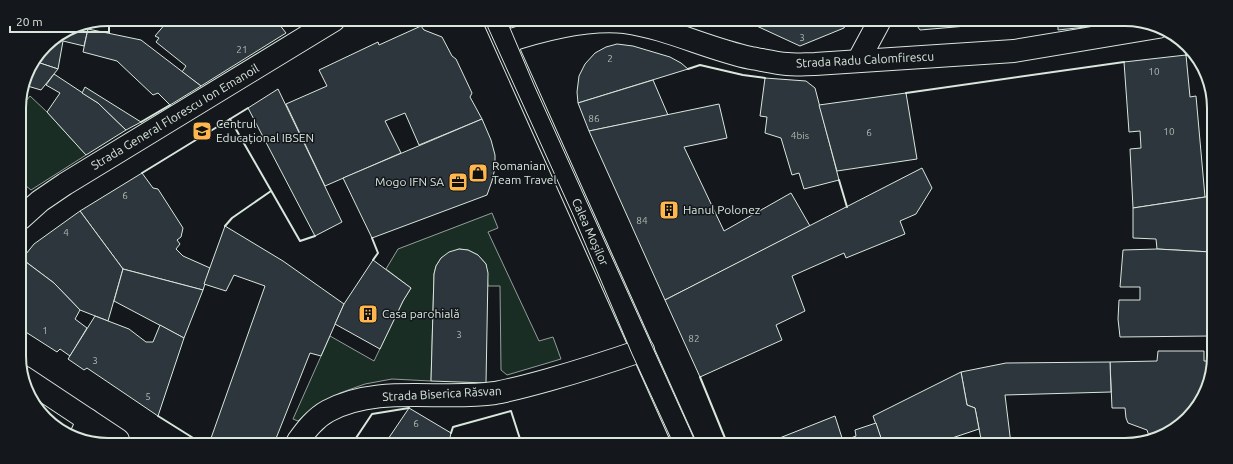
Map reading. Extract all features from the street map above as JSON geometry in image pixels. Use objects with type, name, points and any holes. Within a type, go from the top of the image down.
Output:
[{"type":"street","name":"Strada General Florescu Ion Emanoil","points":[[26,213],[40,200],[65,184],[324,26]]},
{"type":"street","name":"Calea Moșilor","points":[[497,26],[682,438]]},
{"type":"street","name":"Strada Radu Calomfirescu","points":[[505,42],[540,31],[569,26]]},
{"type":"street","name":"Strada Radu Calomfirescu","points":[[644,26],[662,30],[750,58],[787,64],[815,64],[1014,51],[1146,29]]},
{"type":"street","points":[[858,61],[877,26]]},
{"type":"street","name":"Strada Biserica Răsvan","points":[[300,438],[313,422],[326,412],[350,401],[385,396],[494,393],[591,367],[643,350]]},
{"type":"street","points":[[30,382],[115,438]]},
{"type":"street","points":[[82,434],[88,420]]},
{"type":"green space","points":[[30,96],[47,112],[86,155],[31,190],[26,186],[27,100]]},
{"type":"green space","points":[[492,213],[498,228],[488,232],[539,341],[553,337],[561,359],[507,375],[501,370],[500,286],[488,286],[486,264],[478,255],[468,250],[459,249],[441,258],[436,266],[434,274],[431,381],[392,379],[365,384],[340,393],[314,407],[298,421],[293,419],[330,336],[374,361],[403,301],[411,288],[386,269],[398,249]]},
{"type":"building","points":[[163,26],[281,26],[286,33],[201,86],[182,72],[186,66],[156,42],[159,38],[155,36]]},
{"type":"building","points":[[421,26],[424,30],[442,37],[452,56],[456,59],[472,93],[470,97],[482,119],[419,145],[405,113],[385,121],[401,153],[325,186],[286,104],[327,86],[319,70],[378,42],[379,45]]},
{"type":"building","points":[[757,26],[845,26],[844,28],[800,46]]},
{"type":"building","points":[[917,26],[967,26],[920,30]]},
{"type":"building","points":[[1058,26],[1095,26],[1058,30]]},
{"type":"building","points":[[88,29],[84,46],[63,41],[58,69],[40,63],[54,46],[77,32]]},
{"type":"building","points":[[88,29],[141,40],[201,86],[170,105],[158,93],[153,95],[117,61],[83,52]]},
{"type":"building","points":[[617,44],[633,46],[670,57],[688,69],[578,103],[577,92],[579,76],[585,64],[595,53],[606,47]]},
{"type":"building","points":[[1186,55],[1190,97],[1196,96],[1205,197],[1133,208],[1130,149],[1141,148],[1140,131],[1129,132],[1124,62]]},
{"type":"building","points":[[40,63],[58,69],[41,90],[29,87],[34,72]]},
{"type":"building","points":[[54,74],[98,103],[126,130],[86,155],[47,112],[60,93],[46,85]]},
{"type":"building","points":[[765,78],[806,81],[815,88],[839,180],[804,189],[799,173],[792,175],[781,138],[765,133],[767,117],[760,116]]},
{"type":"building","points":[[653,80],[668,115],[589,131],[578,103]]},
{"type":"building","points":[[85,87],[141,122],[126,130],[98,103],[82,93]]},
{"type":"building","points":[[278,89],[342,222],[315,236],[248,108]]},
{"type":"building","points":[[906,93],[917,159],[837,171],[819,105]]},
{"type":"building","name":"Hanul Polonez","points":[[719,104],[727,138],[684,147],[724,231],[791,193],[810,226],[665,300],[589,131]]},
{"type":"building","points":[[482,119],[491,140],[495,155],[495,168],[487,195],[372,238],[343,178]]},
{"type":"building","points":[[922,168],[932,188],[916,214],[900,221],[905,234],[846,258],[844,253],[792,276],[805,311],[776,325],[782,340],[700,377],[665,300]]},
{"type":"building","points":[[142,173],[153,188],[158,189],[183,228],[181,237],[177,240],[180,244],[176,249],[183,256],[210,268],[203,290],[123,269],[80,211]]},
{"type":"building","points":[[1207,197],[1207,252],[1157,249],[1156,239],[1133,238],[1133,208]]},
{"type":"building","points":[[80,211],[123,269],[108,321],[80,310],[54,283],[26,262],[26,254],[34,244]]},
{"type":"building","points":[[225,226],[283,261],[344,304],[321,356],[310,353],[276,438],[211,438],[265,286],[234,275],[226,291],[204,284]]},
{"type":"building","points":[[459,249],[468,250],[478,255],[486,264],[488,273],[486,383],[431,381],[434,274],[436,266],[441,258],[449,252]]},
{"type":"building","points":[[1157,249],[1207,252],[1207,336],[1120,337],[1118,319],[1119,300],[1140,300],[1140,287],[1120,287],[1123,250]]},
{"type":"building","name":"Casa parohială","points":[[373,260],[411,288],[403,301],[380,349],[335,324],[344,304]]},
{"type":"building","points":[[26,262],[54,283],[80,310],[75,319],[87,328],[70,356],[60,349],[57,352],[26,332]]},
{"type":"building","points":[[123,269],[203,290],[184,338],[114,301]]},
{"type":"building","points":[[95,316],[129,329],[146,342],[153,342],[160,325],[184,338],[158,416],[87,368],[84,370],[68,359]]},
{"type":"building","points":[[1158,351],[1204,351],[1204,361],[1206,361],[1203,382],[1199,392],[1190,406],[1175,421],[1161,430],[1148,434],[1147,430],[1128,423],[1125,408],[1112,408],[1110,362],[1157,361]]},
{"type":"building","points":[[1110,362],[1111,392],[1005,395],[1010,438],[981,438],[975,408],[967,405],[961,372],[1006,363]]},
{"type":"building","points":[[961,372],[967,405],[975,408],[979,429],[952,438],[881,438],[873,416]]},
{"type":"building","points":[[409,408],[451,433],[450,438],[389,438]]},
{"type":"building","points":[[835,416],[842,438],[780,438]]},
{"type":"building","points":[[876,423],[881,438],[851,438],[856,436],[855,430]]},
{"type":"tram line","points":[[487,26],[574,217],[632,354],[671,438]]},
{"type":"tram line","points":[[509,26],[534,85],[694,438]]},
{"type":"wall","points":[[906,93],[1124,62]]},
{"type":"wall","points":[[688,69],[700,65],[743,75],[765,78]]},
{"type":"wall","points":[[141,122],[170,105]]},
{"type":"wall","points":[[142,173],[248,108]]},
{"type":"wall","points":[[230,119],[300,241],[315,236]]},
{"type":"wall","points":[[839,180],[847,207]]},
{"type":"wall","points":[[225,226],[232,218],[271,191]]},
{"type":"wall","points":[[372,238],[378,253],[373,260]]},
{"type":"wall","points":[[700,377],[725,438]]},
{"type":"wall","points":[[356,438],[372,414],[409,408]]},
{"type":"wall","points":[[451,433],[453,427],[511,411],[520,438]]},
{"type":"wall","points":[[158,416],[193,438]]},
{"type":"place","name":"Centrul Educațional IBSEN","points":[[202,131]]},
{"type":"place","name":"Romanian Team Travel","points":[[478,173]]},
{"type":"place","name":"Mogo IFN SA","points":[[458,182]]},
{"type":"place","name":"Hanul Polonez","points":[[669,210]]},
{"type":"place","name":"Casa parohială","points":[[368,314]]}]
